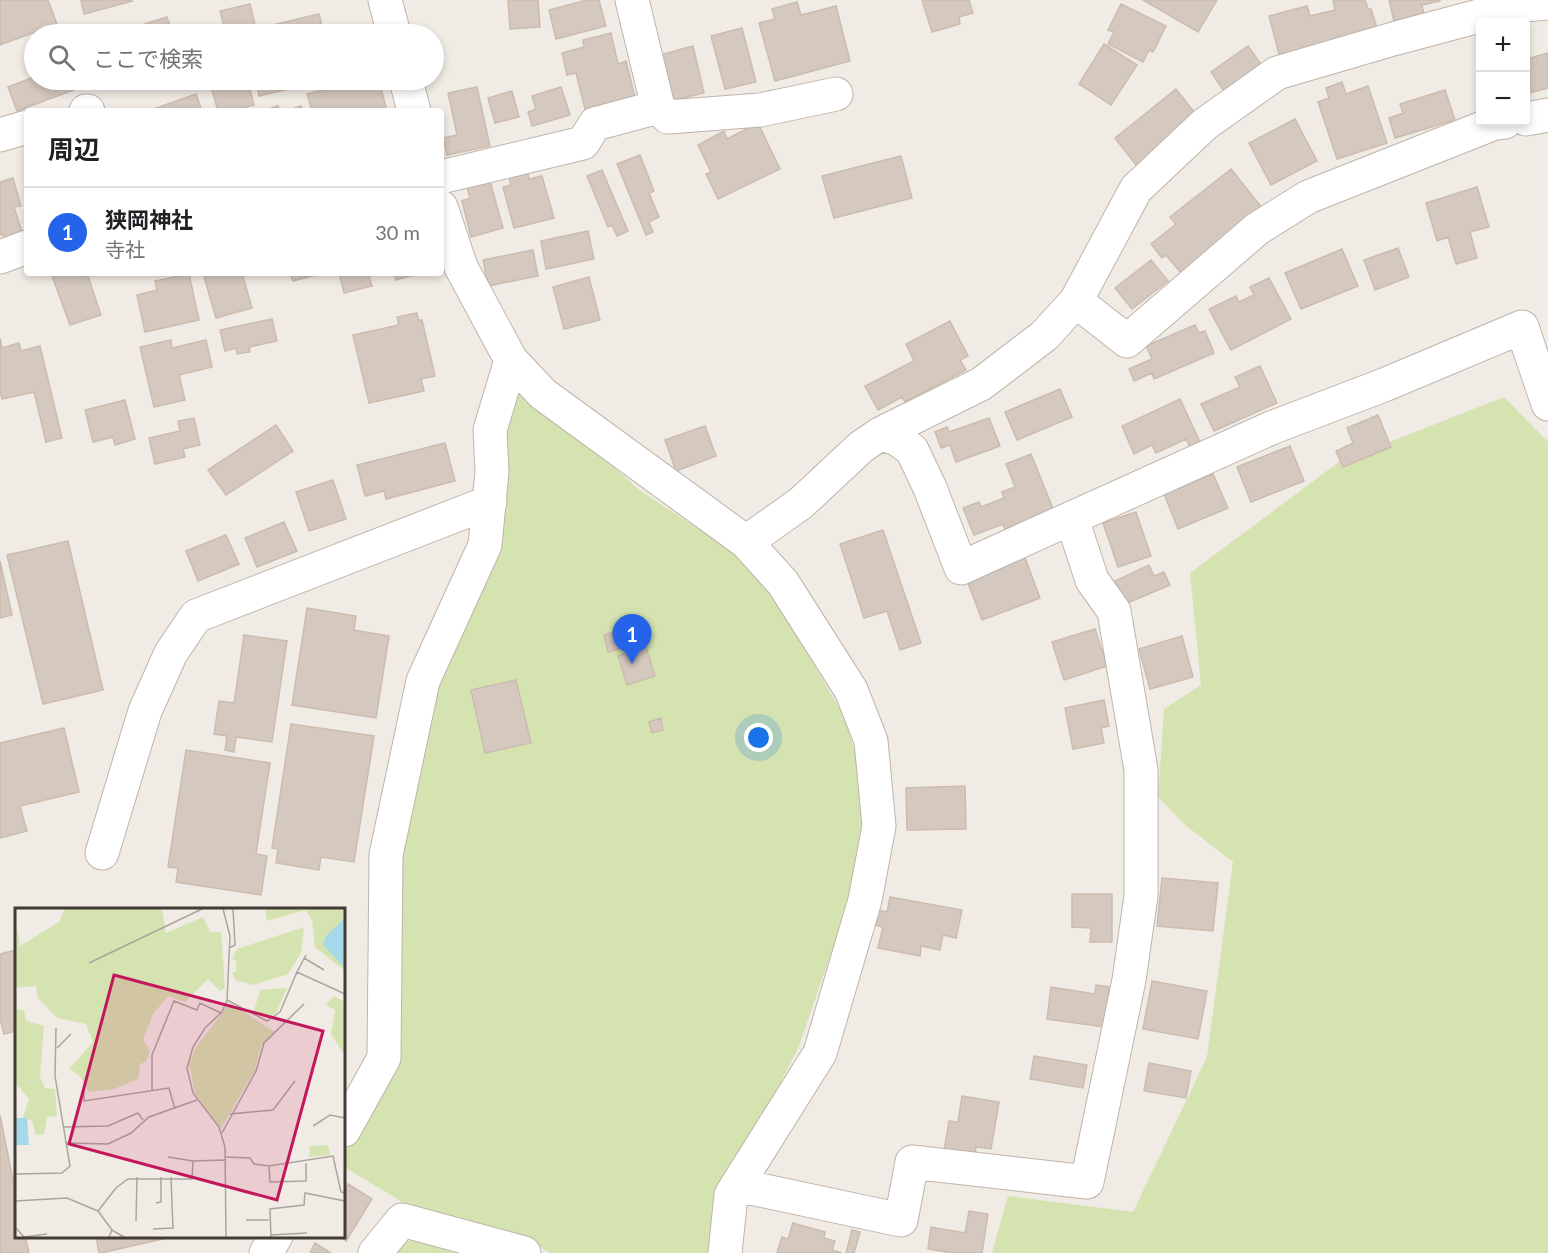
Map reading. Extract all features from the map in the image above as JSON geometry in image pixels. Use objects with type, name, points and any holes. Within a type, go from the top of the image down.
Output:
[{"type":"street","points":[[385,0],[391,24]]},
{"type":"street","points":[[632,0],[658,107],[668,117],[760,110],[836,94]]},
{"type":"street","points":[[746,542],[801,503],[861,447],[880,434],[981,384],[1044,336],[1076,301],[1136,189],[1206,124],[1277,73],[1516,6],[1548,3]]},
{"type":"street","points":[[409,90],[413,108]]},
{"type":"street","points":[[444,176],[583,143],[595,124],[658,107]]},
{"type":"street","points":[[1530,117],[1548,115]]},
{"type":"street","points":[[1076,301],[1127,340],[1257,228],[1308,197],[1487,126]]},
{"type":"street","points":[[0,135],[24,128]]},
{"type":"street","points":[[444,216],[461,267],[511,360],[543,394],[746,542],[783,583],[851,690],[872,741],[879,826],[866,900],[820,1053],[730,1195],[725,1253]]},
{"type":"street","points":[[0,257],[24,249]]},
{"type":"street","points":[[880,434],[897,439],[912,450],[930,488],[961,568],[1271,428],[1384,385],[1522,327],[1548,404]]},
{"type":"street","points":[[345,1128],[384,1059],[386,855],[423,681],[485,544],[492,472],[490,430],[511,360]]},
{"type":"street","points":[[102,853],[145,711],[171,653],[196,616],[490,502]]},
{"type":"street","points":[[737,1185],[900,1220],[912,1162],[1087,1182],[1129,980],[1138,916],[1141,770],[1114,610],[1092,580],[1072,519]]},
{"type":"street","points":[[375,1253],[402,1220],[524,1253]]},
{"type":"street","points":[[266,1253],[275,1238]]},
{"type":"green space","points":[[522,384],[639,490],[738,555],[768,587],[844,716],[863,780],[864,817],[845,913],[799,1046],[729,1184],[711,1230],[708,1253],[550,1253],[537,1245],[404,1203],[345,1168],[345,1133],[402,1036],[395,855],[507,402]]},
{"type":"green space","points":[[1504,397],[1548,442],[1548,1253],[992,1253],[1008,1196],[1133,1212],[1207,1057],[1233,862],[1185,825],[1158,797],[1164,709],[1201,685],[1190,573],[1339,462]]},
{"type":"green space","points":[[446,1239],[493,1253],[389,1253],[400,1241]]},
{"type":"building","points":[[0,0],[48,0],[57,24],[24,24],[24,36],[0,45]]},
{"type":"building","points":[[81,0],[131,0],[132,1],[84,14]]},
{"type":"building","points":[[508,0],[538,0],[540,27],[510,29]]},
{"type":"building","points":[[587,0],[599,0],[606,26],[556,39],[549,10]]},
{"type":"building","points":[[922,0],[969,0],[973,13],[959,17],[960,24],[932,32]]},
{"type":"building","points":[[1143,0],[1217,0],[1198,32]]},
{"type":"building","points":[[1333,0],[1365,0],[1368,9],[1371,9],[1377,28],[1281,62],[1269,16],[1307,6],[1310,16],[1335,10]]},
{"type":"building","points":[[1389,0],[1440,1],[1422,5],[1424,14],[1394,21]]},
{"type":"building","points":[[797,2],[801,15],[836,6],[850,61],[775,81],[759,23],[775,19],[772,9]]},
{"type":"building","points":[[250,4],[255,24],[223,24],[220,11]]},
{"type":"building","points":[[1121,4],[1166,26],[1153,52],[1149,50],[1143,62],[1108,44],[1114,32],[1108,30]]},
{"type":"building","points":[[319,14],[322,24],[277,24]]},
{"type":"building","points":[[167,17],[169,24],[145,24]]},
{"type":"building","points":[[742,28],[756,82],[725,89],[711,36]]},
{"type":"building","points":[[611,33],[618,64],[626,61],[635,97],[585,109],[576,73],[567,75],[562,53],[584,47],[583,40]]},
{"type":"building","points":[[1104,44],[1137,65],[1111,105],[1079,84]]},
{"type":"building","points":[[693,46],[704,93],[671,101],[660,55]]},
{"type":"building","points":[[1248,46],[1267,73],[1230,100],[1211,72]]},
{"type":"building","points":[[1548,53],[1548,88],[1530,93],[1530,58]]},
{"type":"building","points":[[24,81],[24,90],[74,90],[17,111],[8,87]]},
{"type":"building","points":[[1342,82],[1346,94],[1368,86],[1387,143],[1337,159],[1318,102],[1329,98],[1326,88]]},
{"type":"building","points":[[477,87],[490,146],[447,155],[444,138],[457,135],[448,93]]},
{"type":"building","points":[[561,87],[570,115],[532,126],[528,112],[536,109],[532,96]]},
{"type":"building","points":[[1176,89],[1201,121],[1140,170],[1115,138]]},
{"type":"building","points":[[212,90],[250,90],[254,105],[242,108],[217,108]]},
{"type":"building","points":[[258,90],[284,90],[259,96]]},
{"type":"building","points":[[322,90],[382,90],[386,108],[311,108],[307,94]]},
{"type":"building","points":[[1445,90],[1455,120],[1395,138],[1389,118],[1403,113],[1400,104]]},
{"type":"building","points":[[512,91],[519,117],[495,123],[488,98]]},
{"type":"building","points":[[196,94],[201,108],[156,108]]},
{"type":"building","points":[[1295,119],[1317,161],[1271,185],[1249,143]]},
{"type":"building","points":[[758,123],[780,169],[718,199],[706,174],[711,172],[698,145],[724,131],[727,139]]},
{"type":"building","points":[[640,155],[654,191],[649,193],[659,217],[649,222],[653,232],[646,235],[617,164]]},
{"type":"building","points":[[901,156],[912,198],[834,218],[822,176]]},
{"type":"building","points":[[1231,169],[1262,208],[1181,273],[1166,255],[1162,258],[1151,244],[1176,224],[1170,217]]},
{"type":"building","points":[[602,170],[628,231],[617,236],[612,225],[608,227],[587,176]]},
{"type":"building","points":[[528,173],[529,179],[542,176],[554,218],[514,228],[503,187],[511,185],[509,178]]},
{"type":"building","points":[[13,178],[21,206],[14,207],[23,235],[5,240],[2,234],[0,235],[0,182]]},
{"type":"building","points":[[490,181],[503,228],[471,237],[462,201],[470,198],[467,187]]},
{"type":"building","points":[[1477,187],[1489,227],[1470,232],[1477,258],[1456,264],[1448,237],[1437,241],[1426,203]]},
{"type":"building","points":[[588,231],[594,259],[546,269],[541,241]]},
{"type":"building","points":[[1398,248],[1409,277],[1375,290],[1364,260]]},
{"type":"building","points":[[1342,249],[1358,286],[1301,309],[1285,273]]},
{"type":"building","points":[[533,250],[538,276],[488,286],[483,260]]},
{"type":"building","points":[[1151,260],[1168,281],[1132,309],[1115,288]]},
{"type":"building","points":[[52,276],[88,276],[101,315],[70,325]]},
{"type":"building","points":[[189,276],[199,320],[145,332],[137,295],[157,290],[155,281]]},
{"type":"building","points":[[204,276],[243,276],[252,308],[216,318]]},
{"type":"building","points":[[291,276],[312,276],[293,281]]},
{"type":"building","points":[[340,276],[369,276],[372,286],[344,293]]},
{"type":"building","points":[[395,276],[410,276],[396,280]]},
{"type":"building","points":[[589,277],[600,320],[564,329],[553,287]]},
{"type":"building","points":[[1269,278],[1291,319],[1231,350],[1209,309],[1236,296],[1239,302],[1254,295],[1250,287]]},
{"type":"building","points":[[417,313],[418,320],[422,320],[435,376],[421,379],[424,391],[369,403],[353,335],[399,325],[397,317]]},
{"type":"building","points":[[272,319],[277,341],[249,347],[250,352],[237,354],[236,348],[225,351],[220,330]]},
{"type":"building","points":[[950,321],[968,356],[960,360],[966,370],[905,402],[902,397],[878,410],[865,386],[914,361],[906,344]]},
{"type":"building","points":[[1195,325],[1199,333],[1205,331],[1214,353],[1154,379],[1152,373],[1134,381],[1129,369],[1152,359],[1146,346]]},
{"type":"building","points":[[0,338],[2,348],[19,343],[21,351],[40,346],[62,438],[46,442],[34,392],[2,399]]},
{"type":"building","points":[[171,340],[172,348],[206,340],[212,367],[179,375],[185,400],[154,407],[140,347]]},
{"type":"building","points":[[1260,366],[1277,403],[1214,431],[1201,404],[1240,387],[1235,377]]},
{"type":"building","points":[[1060,389],[1072,417],[1017,440],[1005,412]]},
{"type":"building","points":[[1180,399],[1201,444],[1191,449],[1186,439],[1156,453],[1152,445],[1134,454],[1122,426]]},
{"type":"building","points":[[125,400],[135,439],[115,445],[113,437],[93,442],[85,410]]},
{"type":"building","points":[[1378,415],[1391,447],[1343,467],[1336,451],[1353,443],[1347,428]]},
{"type":"building","points":[[194,418],[200,445],[183,449],[185,457],[155,464],[149,438],[180,431],[178,421]]},
{"type":"building","points":[[989,418],[1000,446],[956,462],[950,445],[941,448],[935,432],[947,427],[949,432]]},
{"type":"building","points":[[276,425],[293,451],[226,495],[208,470]]},
{"type":"building","points":[[705,426],[716,456],[676,471],[665,440]]},
{"type":"building","points":[[445,443],[455,481],[386,499],[384,491],[365,496],[357,465]]},
{"type":"building","points":[[1290,446],[1304,481],[1251,502],[1237,467]]},
{"type":"building","points":[[1031,454],[1054,511],[1005,530],[1003,524],[974,535],[963,508],[979,502],[981,507],[1004,498],[1002,492],[1015,487],[1006,464]]},
{"type":"building","points":[[1213,474],[1228,508],[1178,529],[1164,494]]},
{"type":"building","points":[[333,480],[346,519],[309,531],[296,492]]},
{"type":"building","points":[[1136,512],[1151,556],[1118,567],[1103,523]]},
{"type":"building","points":[[284,522],[297,551],[257,567],[245,538]]},
{"type":"building","points":[[883,530],[921,643],[900,650],[887,611],[864,618],[840,544]]},
{"type":"building","points":[[226,535],[239,564],[198,581],[186,551]]},
{"type":"building","points":[[68,541],[103,690],[43,704],[7,555]]},
{"type":"building","points":[[1024,555],[1040,598],[982,620],[966,578]]},
{"type":"building","points":[[0,561],[12,615],[0,618]]},
{"type":"building","points":[[1149,565],[1154,576],[1164,572],[1170,585],[1125,604],[1115,581]]},
{"type":"building","points":[[307,608],[356,616],[354,630],[389,636],[376,718],[292,705]]},
{"type":"building","points":[[645,623],[649,640],[608,652],[604,635]]},
{"type":"building","points":[[1095,629],[1107,666],[1064,680],[1052,642]]},
{"type":"building","points":[[244,635],[287,641],[272,742],[236,737],[234,752],[225,750],[227,736],[214,734],[219,701],[234,703]]},
{"type":"building","points":[[1182,636],[1193,677],[1150,689],[1139,649]]},
{"type":"building","points":[[646,647],[655,676],[627,685],[618,656]]},
{"type":"building","points":[[516,680],[531,743],[485,753],[471,690]]},
{"type":"building","points":[[1104,700],[1109,726],[1101,728],[1104,743],[1073,749],[1065,708]]},
{"type":"building","points":[[661,718],[663,730],[652,733],[649,722]]},
{"type":"building","points":[[291,724],[374,736],[354,862],[321,857],[319,870],[276,863],[278,849],[272,848]]},
{"type":"building","points":[[64,728],[79,792],[20,806],[27,831],[0,838],[0,743]]},
{"type":"building","points":[[186,750],[270,763],[256,854],[267,856],[261,895],[176,882],[178,868],[168,867]]},
{"type":"building","points":[[965,786],[966,829],[907,830],[906,788]]},
{"type":"building","points":[[1162,878],[1218,883],[1213,931],[1157,926]]},
{"type":"building","points":[[1072,894],[1112,894],[1112,942],[1090,942],[1091,928],[1072,927]]},
{"type":"building","points":[[890,897],[962,910],[956,938],[943,935],[940,950],[921,946],[920,956],[878,948],[883,927],[875,925],[878,910],[887,912]]},
{"type":"building","points":[[15,950],[15,1031],[4,1034],[0,1018],[0,954]]},
{"type":"building","points":[[1152,981],[1207,991],[1198,1039],[1143,1029]]},
{"type":"building","points":[[1096,985],[1109,987],[1104,1027],[1047,1019],[1051,987],[1095,994]]},
{"type":"building","points":[[1034,1056],[1087,1065],[1083,1088],[1030,1079]]},
{"type":"building","points":[[1149,1063],[1191,1071],[1186,1098],[1144,1091]]},
{"type":"building","points":[[962,1096],[999,1102],[991,1149],[976,1147],[975,1156],[944,1151],[949,1121],[958,1122]]},
{"type":"building","points":[[0,1115],[15,1190],[15,1238],[25,1238],[29,1253],[0,1253]]},
{"type":"building","points":[[348,1184],[372,1199],[346,1241],[342,1238],[345,1238],[345,1189]]},
{"type":"building","points":[[969,1211],[988,1214],[982,1253],[953,1253],[928,1249],[931,1227],[965,1233]]},
{"type":"building","points":[[793,1223],[825,1232],[824,1238],[835,1241],[832,1250],[842,1253],[777,1253],[782,1237],[788,1239]]},
{"type":"building","points":[[852,1230],[860,1232],[854,1253],[846,1253]]},
{"type":"building","points":[[96,1238],[167,1238],[99,1253]]},
{"type":"building","points":[[315,1243],[331,1253],[310,1253]]},
{"type":"place","name":"狭岡神社","points":[[632,664]]}]
